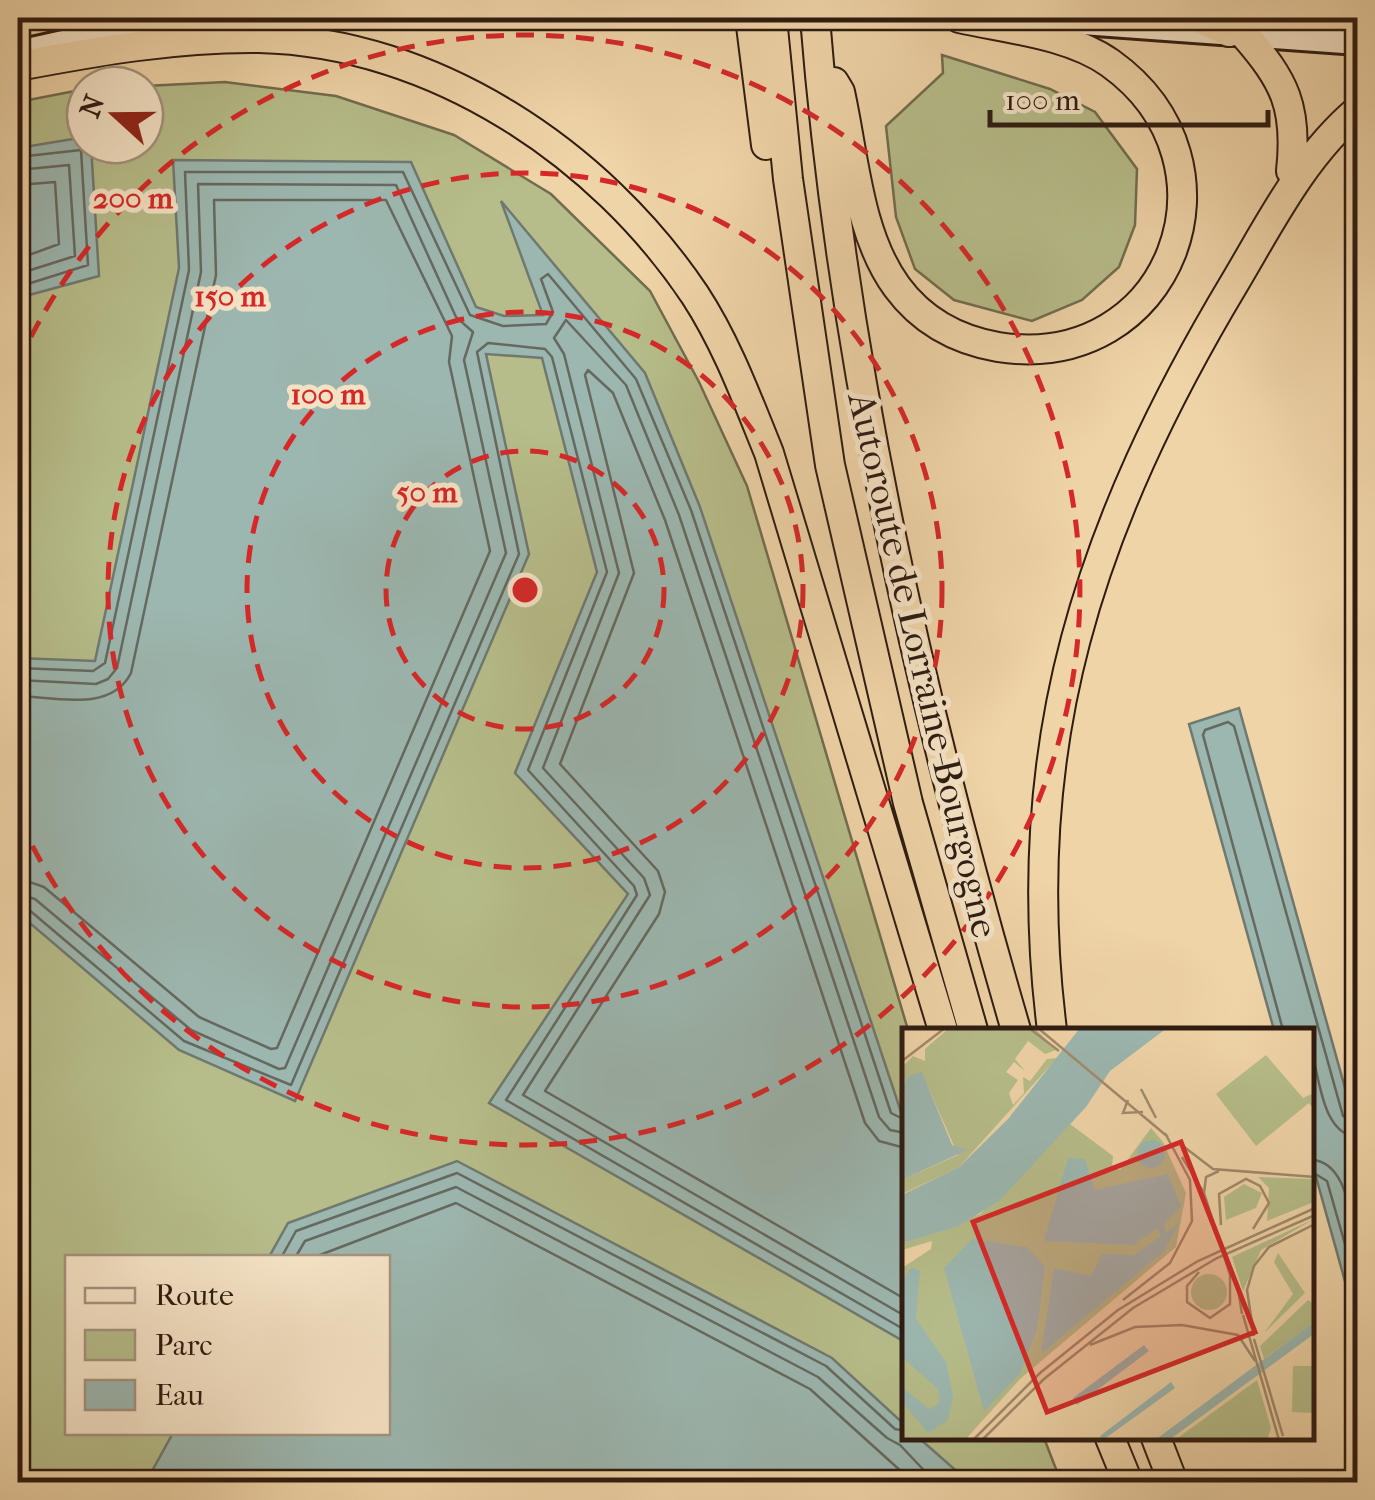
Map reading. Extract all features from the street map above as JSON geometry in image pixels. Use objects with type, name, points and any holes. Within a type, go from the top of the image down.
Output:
[{"type":"highway","points":[[750,18],[778,240],[830,465]]},
{"type":"highway","name":"Autoroute de Lorraine-Bourgogne","points":[[772,18],[788,180],[830,465],[908,803],[972,1028]]},
{"type":"highway","name":"Autoroute de Lorraine-Bourgogne","points":[[816,18],[818,59],[880,478],[954,802],[1015,1028]]},
{"type":"highway","points":[[818,59],[840,92],[864,208],[880,260],[918,311],[946,331],[1004,348],[1058,349],[1090,339],[1120,322],[1162,275],[1184,215],[1180,157],[1163,119],[1139,87],[1108,62],[1072,44],[959,18]]},
{"type":"highway","points":[[1200,18],[1236,32],[1277,76],[1292,108],[1291,172]]},
{"type":"highway","points":[[18,66],[168,41],[261,38],[324,46],[392,64],[477,97],[574,161],[612,196],[661,248],[697,298],[733,364],[762,435],[942,1028]]},
{"type":"highway","points":[[1052,1028],[1041,850],[1052,735],[1090,581],[1152,434],[1223,302],[1285,198],[1358,110]]},
{"type":"highway","points":[[1111,1440],[1128,1482]]},
{"type":"highway","points":[[1157,1440],[1173,1482]]},
{"type":"main road","points":[[18,52],[172,18]]},
{"type":"main road","points":[[1012,18],[1358,43]]},
{"type":"street","points":[[18,1458],[22,1482]]},
{"type":"green space","points":[[942,55],[1050,89],[1095,112],[1137,169],[1135,225],[1119,267],[1082,300],[1032,321],[954,300],[915,269],[896,217],[886,126],[943,73]]},
{"type":"green space","points":[[225,82],[336,96],[454,135],[551,194],[650,291],[699,382],[747,486],[907,1028],[902,1028],[902,1440],[1045,1440],[1061,1482],[18,1482],[18,468],[30,450],[18,399],[18,102],[65,93],[65,165],[165,165],[165,85]]},
{"type":"water","points":[[65,140],[65,165],[92,165],[99,276],[18,298],[18,148]]},
{"type":"water","points":[[173,160],[411,162],[476,307],[504,316],[543,315],[501,201],[645,373],[700,507],[902,1115],[902,1340],[489,1103],[628,894],[515,773],[597,572],[542,358],[486,354],[529,554],[295,1101],[179,1050],[18,913],[18,658],[95,661],[179,268]]},
{"type":"water","points":[[1239,708],[1357,1131],[1358,1301],[1351,1303],[1315,1173],[1315,1028],[1273,1028],[1189,724]]},
{"type":"water","points":[[457,1161],[832,1358],[902,1422],[902,1440],[921,1440],[969,1482],[146,1482],[172,1435],[390,1435],[390,1255],[270,1255],[288,1223]]}]
